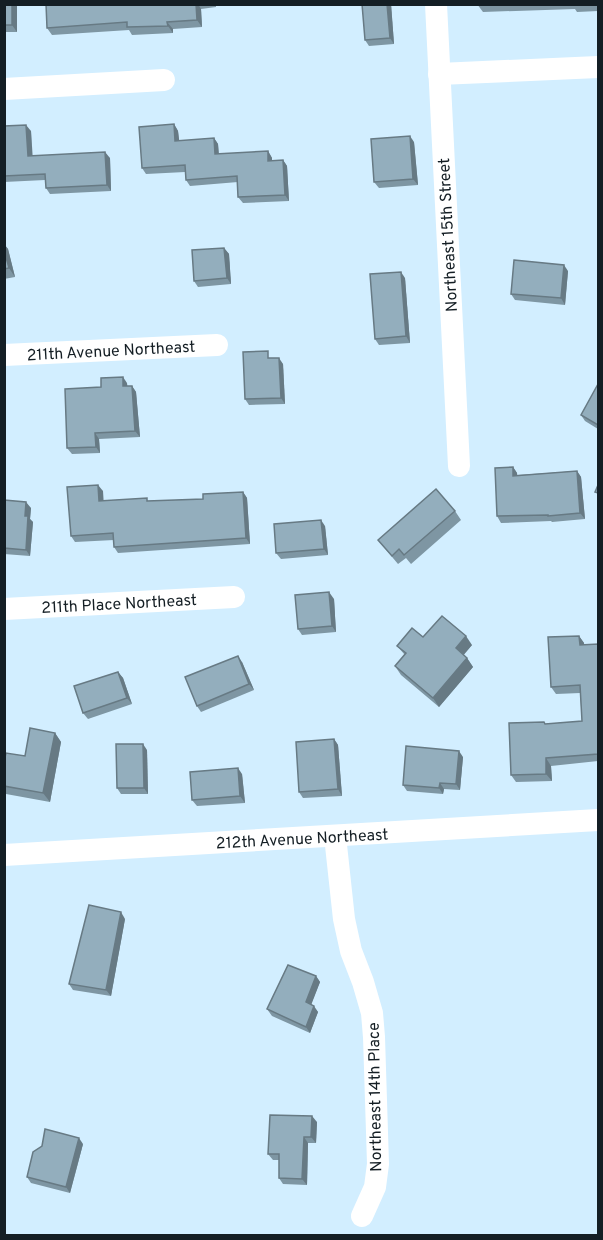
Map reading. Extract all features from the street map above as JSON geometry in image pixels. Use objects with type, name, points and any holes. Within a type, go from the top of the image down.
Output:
[{"type":"street","name":"Northeast 15th Street","points":[[436,4],[459,465]]},
{"type":"street","points":[[439,74],[598,67]]},
{"type":"street","points":[[4,89],[164,80]]},
{"type":"street","name":"211th Avenue Northeast","points":[[4,355],[217,345]]},
{"type":"street","name":"211th Place Northeast","points":[[4,609],[234,597]]},
{"type":"street","name":"212th Avenue Northeast","points":[[4,855],[598,820]]},
{"type":"street","name":"Northeast 14th Place","points":[[335,836],[344,919],[351,951],[372,1013],[374,1037],[378,1164],[375,1187],[362,1216]]},
{"type":"building","points":[[4,4],[12,4],[12,25],[4,25]]},
{"type":"building","points":[[46,4],[196,4],[197,20],[167,22],[168,26],[127,27],[127,22],[47,28]]},
{"type":"building","points":[[362,4],[387,4],[390,38],[365,40]]},
{"type":"building","points":[[174,124],[175,141],[214,138],[215,154],[268,151],[268,161],[283,160],[285,195],[238,197],[237,176],[186,180],[185,165],[142,168],[139,127]]},
{"type":"building","points":[[26,125],[28,156],[105,152],[107,185],[46,188],[45,174],[4,176],[4,126]]},
{"type":"building","points":[[410,136],[413,179],[374,182],[371,139]]},
{"type":"building","points":[[224,248],[227,278],[194,281],[192,250]]},
{"type":"building","points":[[4,250],[9,268],[4,269]]},
{"type":"building","points":[[514,260],[564,265],[561,298],[511,294]]},
{"type":"building","points":[[401,272],[406,336],[375,339],[370,274]]},
{"type":"building","points":[[268,351],[268,358],[279,358],[281,398],[245,399],[243,352]]},
{"type":"building","points":[[123,377],[123,386],[132,386],[135,431],[95,433],[96,447],[67,448],[65,389],[101,387],[101,378]]},
{"type":"building","points":[[598,384],[598,425],[581,415]]},
{"type":"building","points":[[513,467],[513,476],[577,471],[580,513],[548,516],[497,516],[495,468]]},
{"type":"building","points":[[98,485],[99,501],[147,498],[147,501],[203,499],[203,494],[243,492],[246,538],[114,547],[113,533],[71,536],[67,487]]},
{"type":"building","points":[[436,489],[455,511],[404,555],[399,549],[392,556],[378,540]]},
{"type":"building","points":[[4,500],[26,502],[25,516],[28,516],[26,550],[4,548]]},
{"type":"building","points":[[321,520],[324,549],[276,553],[274,524]]},
{"type":"building","points":[[329,592],[332,626],[298,629],[295,595]]},
{"type":"building","points":[[442,616],[466,636],[456,648],[467,658],[433,698],[395,666],[406,653],[397,646],[412,628],[423,637]]},
{"type":"building","points":[[579,636],[580,645],[598,644],[598,754],[546,758],[546,774],[511,775],[509,723],[544,722],[545,724],[582,721],[580,685],[551,687],[548,637]]},
{"type":"building","points":[[238,656],[249,684],[197,706],[185,677]]},
{"type":"building","points":[[118,672],[127,698],[83,713],[74,686]]},
{"type":"building","points":[[30,728],[55,733],[43,793],[4,786],[6,753],[25,756]]},
{"type":"building","points":[[334,739],[338,789],[299,792],[296,742]]},
{"type":"building","points":[[116,744],[143,744],[144,788],[117,788]]},
{"type":"building","points":[[406,746],[459,751],[456,784],[440,783],[439,788],[403,785]]},
{"type":"building","points":[[238,768],[240,796],[192,800],[190,772]]},
{"type":"building","points":[[89,905],[121,912],[106,990],[69,984]]},
{"type":"building","points":[[288,965],[316,976],[306,1002],[314,1006],[306,1027],[267,1009]]},
{"type":"building","points":[[270,1115],[312,1116],[311,1137],[304,1137],[302,1179],[279,1178],[279,1154],[268,1154]]},
{"type":"building","points":[[45,1129],[79,1138],[66,1187],[27,1177],[33,1152],[42,1146]]}]
